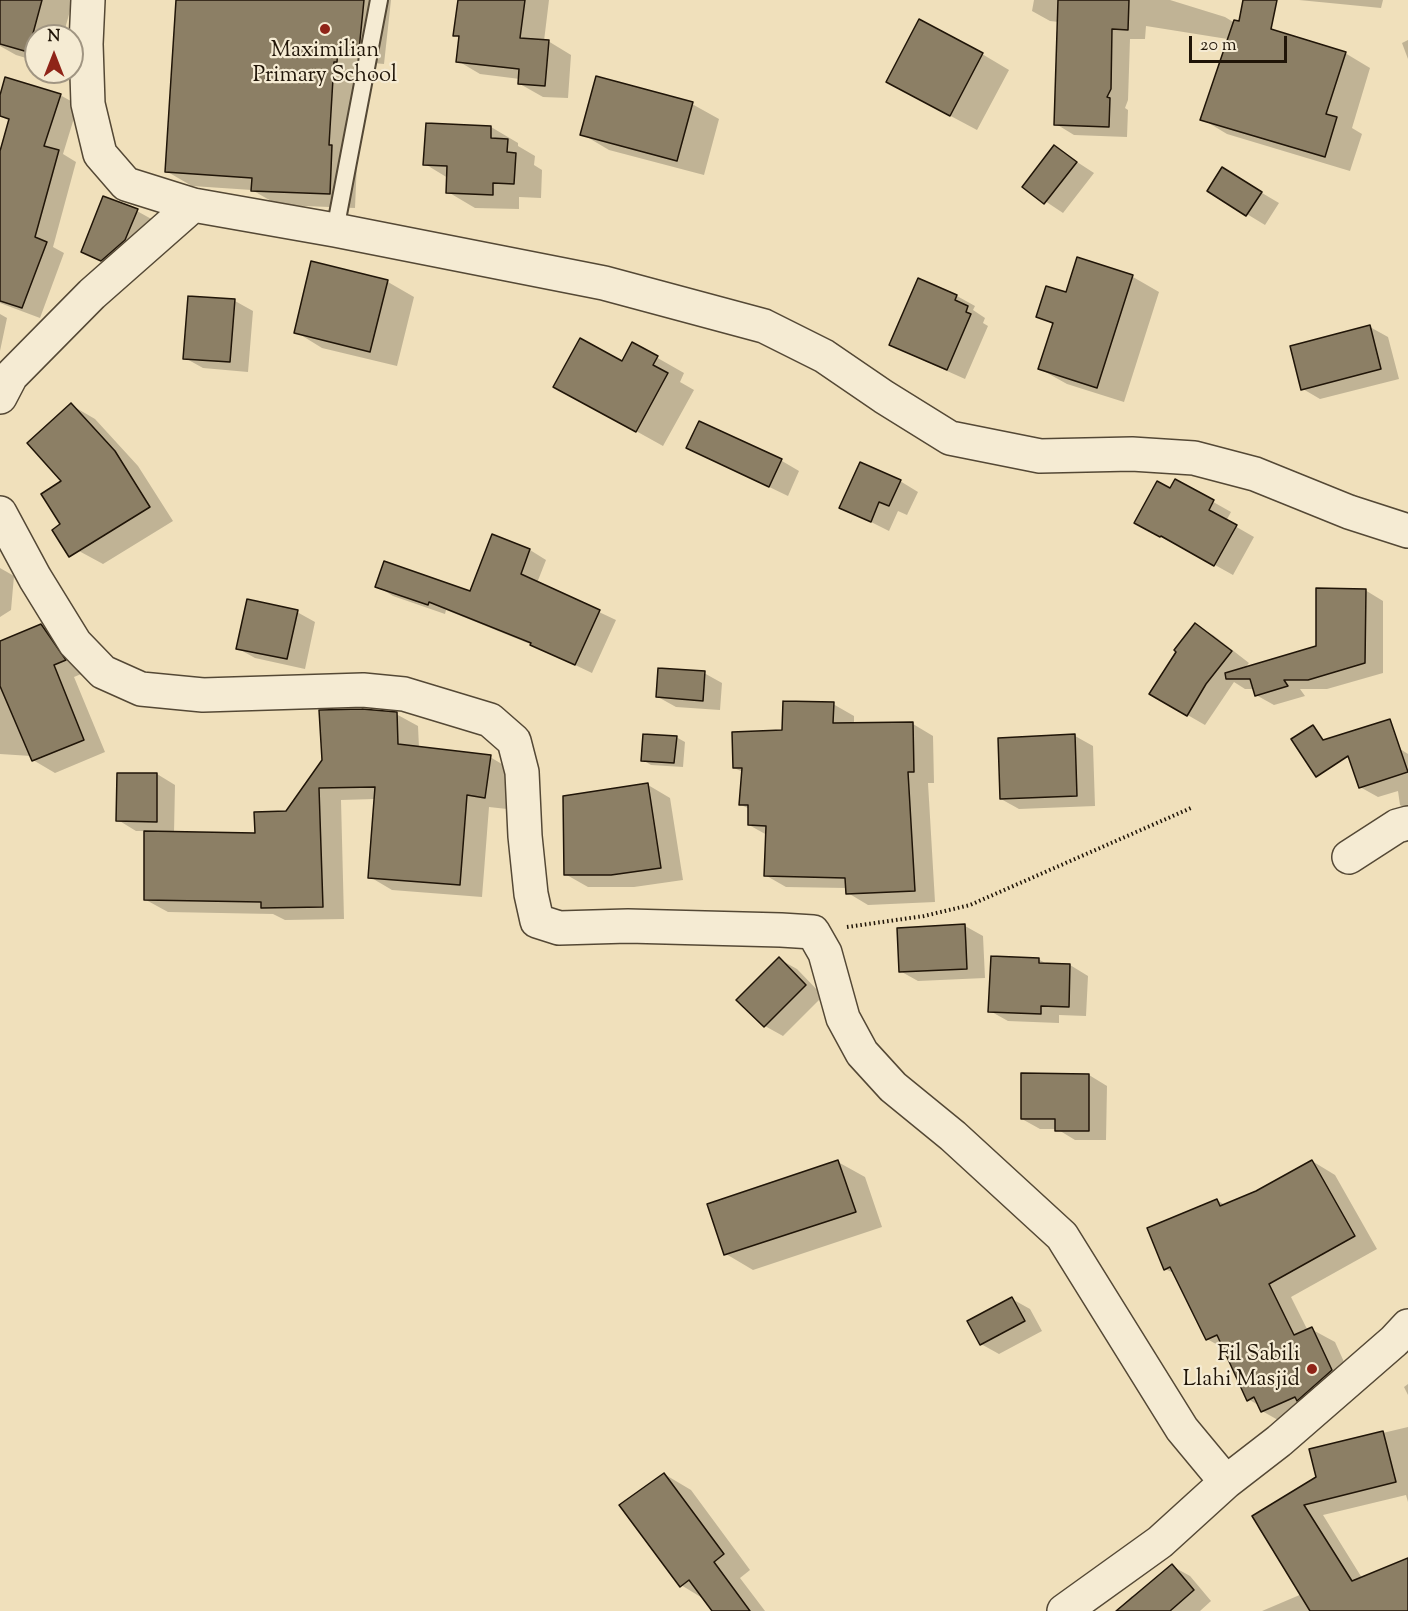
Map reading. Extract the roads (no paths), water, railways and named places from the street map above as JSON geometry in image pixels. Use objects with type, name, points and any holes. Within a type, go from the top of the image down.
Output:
[{"type":"street","points":[[88,0],[86,44],[88,104],[100,154],[126,184],[193,205],[335,230],[604,284],[764,326],[824,356],[950,438],[1040,456],[1132,454],[1194,458],[1255,474],[1349,512],[1408,531]]},
{"type":"street","points":[[4,383],[92,294],[193,205]]},
{"type":"street","points":[[0,513],[35,578],[75,643],[104,672],[141,689],[203,695],[363,690],[404,694],[490,720],[514,741],[522,772],[525,836],[531,894],[537,921],[560,928],[640,927],[813,932],[825,954],[843,1018],[862,1053],[893,1087],[953,1136],[1062,1236],[1182,1429],[1226,1482]]},
{"type":"street","points":[[1349,857],[1397,826],[1408,823]]},
{"type":"street","points":[[1064,1611],[1160,1542],[1226,1482],[1279,1441],[1394,1341],[1408,1326]]},
{"type":"lane","points":[[335,230],[379,0]]},
{"type":"place","name":"Maximilian Primary School","points":[[325,29]]},
{"type":"place","name":"Fil Sabili Llahi Masjid","points":[[1312,1369]]}]
